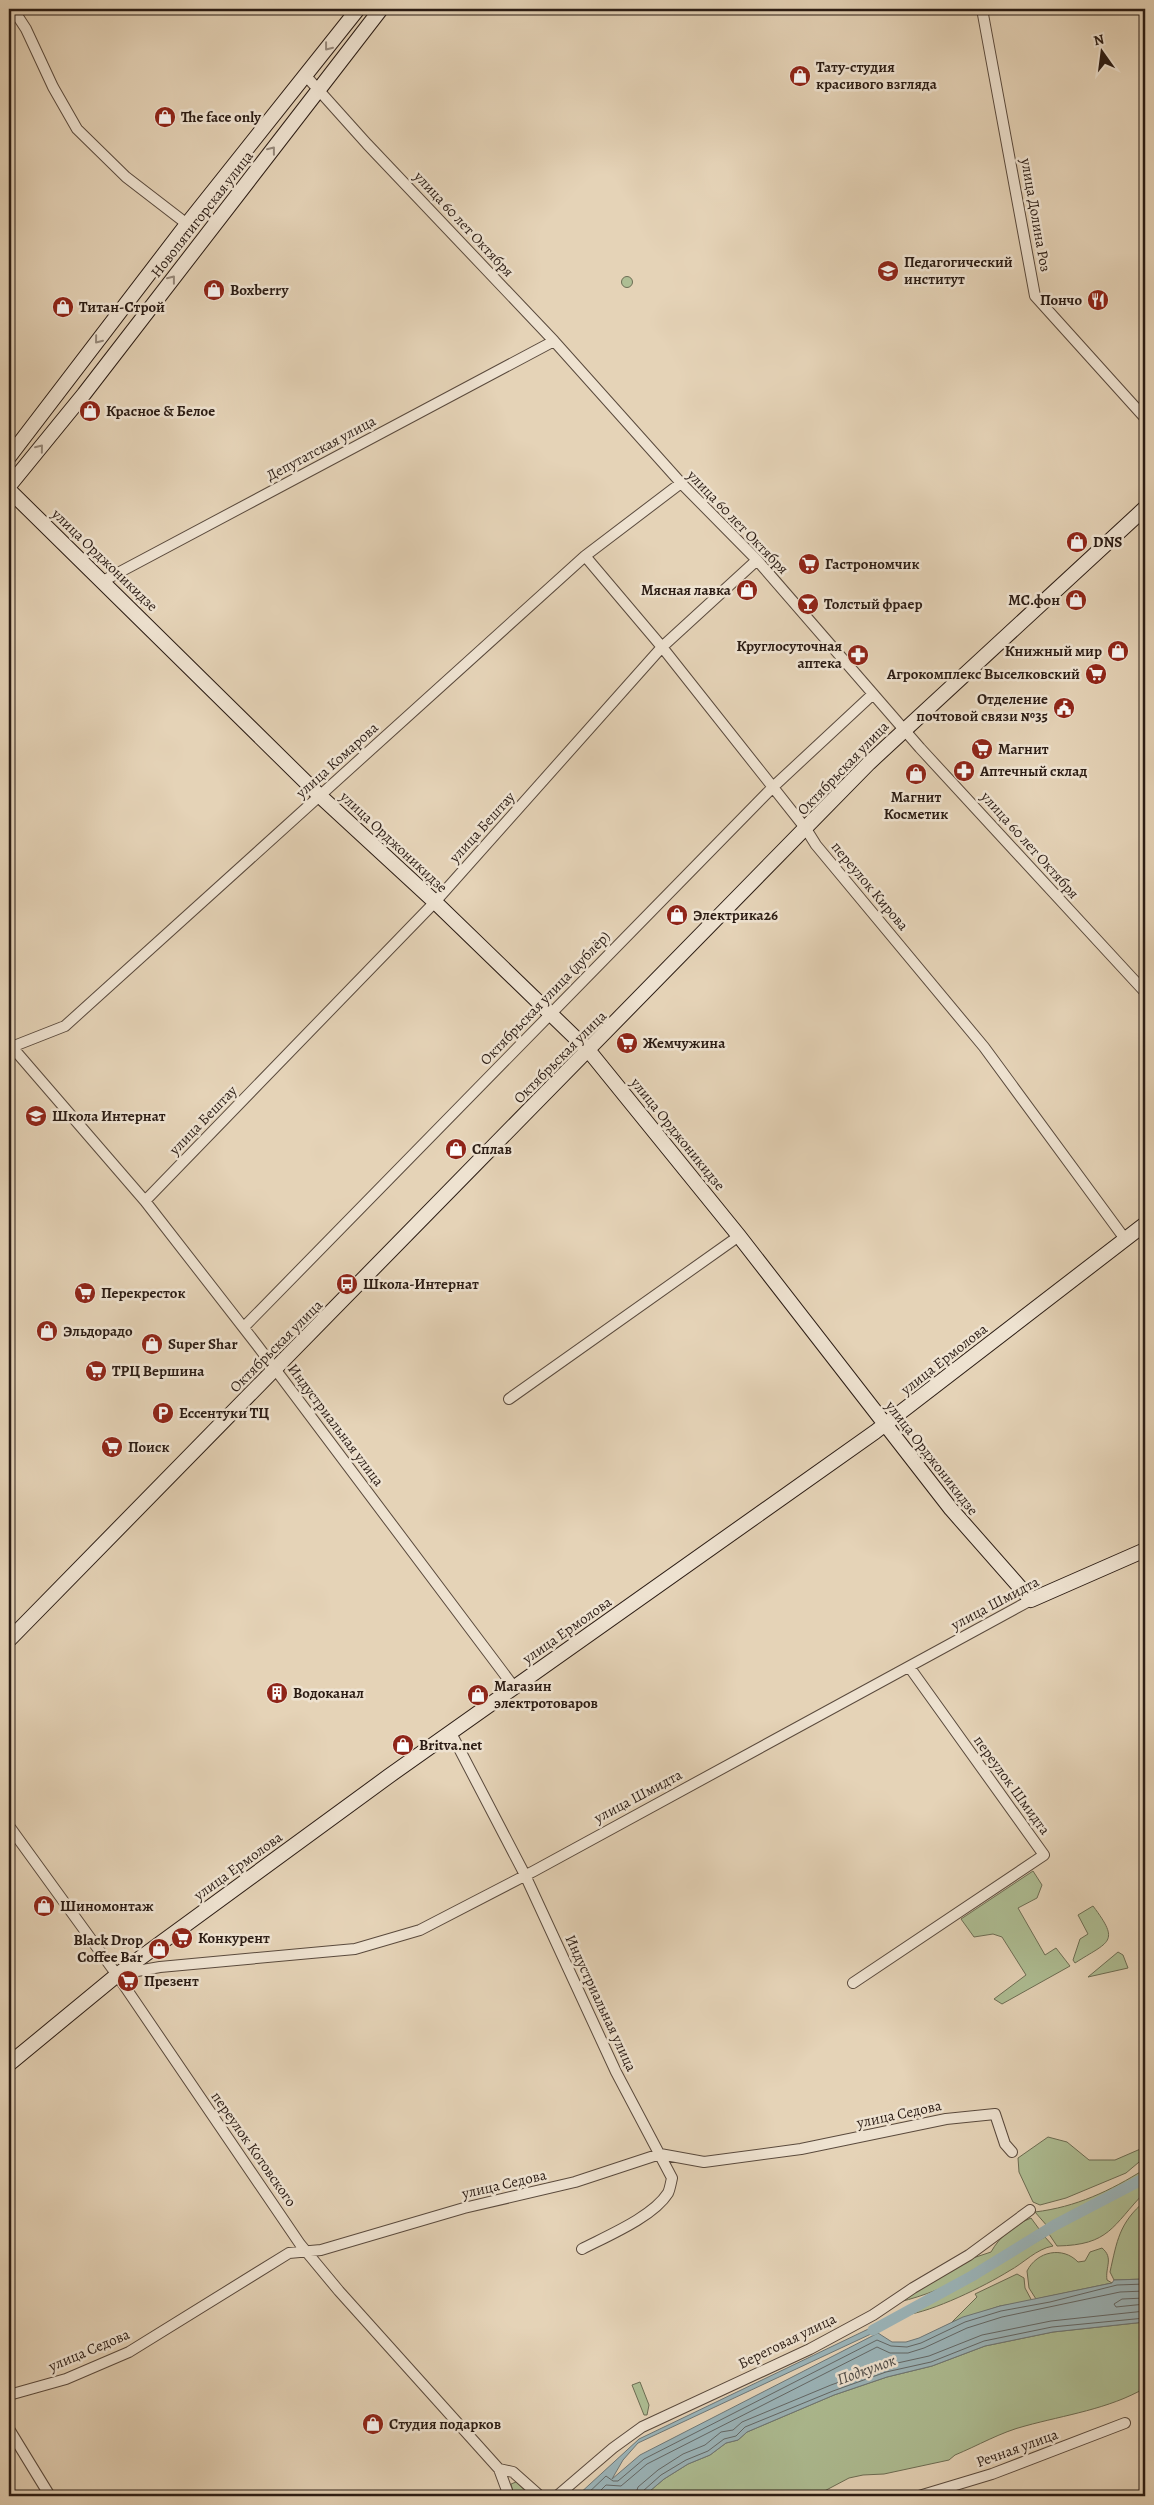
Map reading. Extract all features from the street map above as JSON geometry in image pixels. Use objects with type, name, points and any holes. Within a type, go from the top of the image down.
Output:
[{"type":"street","points":[[12,9],[26,29],[53,87],[77,129],[126,177],[187,224]]},
{"type":"street","name":"Новопятигорская улица","points":[[9,457],[187,224],[358,9]]},
{"type":"street","name":"Новопятигорская улица","points":[[9,488],[382,9]]},
{"type":"street","name":"улица Долина Роз","points":[[982,9],[1036,296],[1145,418]]},
{"type":"street","name":"улица 60 лет Октября","points":[[306,76],[367,144],[554,341],[680,483],[757,560],[904,729],[1145,992]]},
{"type":"street","name":"Депутатская улица","points":[[103,581],[554,341]]},
{"type":"street","points":[[83,358],[100,372]]},
{"type":"street","name":"улица Комарова","points":[[10,1048],[65,1026],[585,556],[680,483]]},
{"type":"street","name":"улица Орджоникидзе","points":[[9,488],[320,796],[435,902],[589,1051],[739,1236],[951,1509],[1031,1600]]},
{"type":"street","name":"Октябрьская улица","points":[[9,1640],[904,729],[1145,508]]},
{"type":"street","name":"переулок Кирова","points":[[585,556],[662,647],[806,829],[816,845],[984,1047],[1126,1239]]},
{"type":"street","name":"улица Бештау","points":[[145,1201],[435,902],[662,647],[757,560]]},
{"type":"street","name":"Октябрьская улица (дублёр)","points":[[244,1327],[773,787],[873,694]]},
{"type":"street","name":"Индустриальная улица","points":[[10,1048],[145,1201],[244,1327],[514,1687]]},
{"type":"street","name":"улица Ермолова","points":[[9,2064],[117,1975],[514,1687],[886,1424],[1145,1224]]},
{"type":"street","points":[[509,1399],[739,1236]]},
{"type":"street","name":"улица Шмидта","points":[[117,1975],[160,1967],[355,1950],[420,1930],[910,1668],[1031,1600],[1145,1550]]},
{"type":"street","name":"переулок Шмидта","points":[[853,1983],[1044,1855],[910,1668]]},
{"type":"street","name":"Индустриальная улица","points":[[451,1733],[525,1875],[616,2072],[672,2178],[668,2192],[636,2221],[582,2249]]},
{"type":"street","name":"переулок Котовского","points":[[9,1826],[117,1975],[308,2252],[339,2291],[499,2469],[509,2496]]},
{"type":"street","name":"улица Седова","points":[[9,2395],[66,2379],[129,2352],[289,2253],[308,2252],[464,2208],[575,2182],[660,2154],[704,2162],[801,2149],[946,2118],[995,2114],[1004,2144],[1012,2152]]},
{"type":"street","name":"Береговая улица","points":[[557,2496],[613,2448],[642,2427],[810,2349],[873,2315],[913,2288],[969,2255],[1030,2210]]},
{"type":"street","name":"Речная улица","points":[[919,2496],[992,2474],[1125,2424]]},
{"type":"street","points":[[9,2429],[50,2496]]},
{"type":"street","name":"переулок Котовского","points":[[499,2469],[513,2472],[540,2496]]},
{"type":"green space","points":[[625,277],[629,277],[632,282],[631,286],[625,287],[622,284],[622,280]]},
{"type":"green space","points":[[1033,1871],[1042,1885],[1037,1898],[1018,1908],[1045,1955],[1056,1948],[1070,1966],[1002,2004],[994,1999],[1026,1975],[1002,1937],[993,1934],[974,1937],[961,1919]]},
{"type":"green space","points":[[1093,1906],[1102,1918],[1109,1934],[1103,1945],[1075,1963],[1073,1960],[1080,1939],[1088,1934],[1078,1915]]},
{"type":"green space","points":[[1118,1952],[1123,1955],[1128,1968],[1088,1977]]},
{"type":"green space","points":[[1048,2137],[1067,2142],[1089,2160],[1115,2160],[1145,2147],[1145,2157],[1126,2173],[1066,2198],[1040,2205],[1033,2202],[1019,2172],[1018,2158]]},
{"type":"green space","points":[[1145,2169],[1145,2177],[1048,2227],[1035,2212],[1050,2210],[1092,2197]]},
{"type":"green space","points":[[1145,2179],[1145,2192],[1117,2224],[1099,2237],[1075,2245],[1057,2246],[1047,2231]]},
{"type":"green space","points":[[1145,2201],[1145,2279],[1114,2280],[1110,2272],[1120,2233],[1136,2209]]},
{"type":"green space","points":[[1031,2218],[1042,2233],[955,2282],[918,2297],[899,2302],[970,2259],[991,2252],[1008,2232]]},
{"type":"green space","points":[[1045,2237],[1053,2246],[1036,2253],[999,2277],[943,2304],[905,2315]]},
{"type":"green space","points":[[1102,2248],[1108,2255],[1107,2280],[1112,2283],[1036,2299],[1029,2288],[1027,2271],[1037,2259],[1051,2253],[1058,2253],[1072,2257],[1078,2262],[1085,2261],[1090,2252]]},
{"type":"green space","points":[[1017,2274],[1024,2278],[1025,2288],[1032,2301],[1000,2306],[952,2322],[977,2297],[975,2294]]},
{"type":"green space","points":[[1145,2322],[1145,2388],[1102,2406],[1007,2432],[955,2455],[949,2460],[884,2474],[849,2478],[815,2496],[644,2496],[664,2479],[688,2464],[710,2455],[726,2443],[738,2440],[747,2432],[834,2395],[887,2377],[932,2366],[985,2346],[1053,2332]]},
{"type":"green space","points":[[640,2382],[649,2405],[647,2415],[644,2415],[632,2385]]},
{"type":"green space","points":[[516,2482],[531,2496],[514,2496],[511,2484]]},
{"type":"water","name":"Подкумок","points":[[1145,2279],[1145,2322],[1053,2332],[985,2346],[932,2366],[887,2377],[834,2395],[747,2432],[738,2440],[726,2443],[710,2455],[688,2464],[664,2479],[644,2496],[577,2496],[639,2439],[885,2321],[888,2326],[638,2443],[623,2460],[612,2479],[640,2455],[878,2333],[892,2342],[906,2342],[919,2338],[963,2317],[1000,2306],[1112,2283],[1114,2280]]},
{"type":"waterway","points":[[873,2330],[972,2276],[1055,2225],[1145,2178]]},
{"type":"place","name":"Тату-студия красивого взгляда","points":[[800,76]]},
{"type":"place","name":"The face only","points":[[165,117]]},
{"type":"place","name":"Педагогический институт","points":[[888,271]]},
{"type":"place","name":"Boxberry","points":[[214,290]]},
{"type":"place","name":"Пончо","points":[[1098,300]]},
{"type":"place","name":"Титан-Строй","points":[[63,307]]},
{"type":"place","name":"Красное & Белое","points":[[90,411]]},
{"type":"place","name":"DNS","points":[[1077,542]]},
{"type":"place","name":"Гастрономчик","points":[[809,564]]},
{"type":"place","name":"Мясная лавка","points":[[747,590]]},
{"type":"place","name":"МС.фон","points":[[1076,600]]},
{"type":"place","name":"Толстый фраер","points":[[808,604]]},
{"type":"place","name":"Книжный мир","points":[[1118,651]]},
{"type":"place","name":"Круглосуточная аптека","points":[[858,655]]},
{"type":"place","name":"Агрокомплекс Выселковский","points":[[1096,674]]},
{"type":"place","name":"Отделение почтовой связи №35","points":[[1064,708]]},
{"type":"place","name":"Магнит","points":[[982,749]]},
{"type":"place","name":"Аптечный склад","points":[[964,771]]},
{"type":"place","name":"Магнит Косметик","points":[[916,774]]},
{"type":"place","name":"Электрика26","points":[[677,915]]},
{"type":"place","name":"Жемчужина","points":[[627,1043]]},
{"type":"place","name":"Школа Интернат","points":[[36,1116]]},
{"type":"place","name":"Сплав","points":[[456,1149]]},
{"type":"place","name":"Школа-Интернат","points":[[347,1284]]},
{"type":"place","name":"Перекресток","points":[[85,1293]]},
{"type":"place","name":"Эльдорадо","points":[[47,1331]]},
{"type":"place","name":"Super Shar","points":[[152,1344]]},
{"type":"place","name":"ТРЦ Вершина","points":[[96,1371]]},
{"type":"place","name":"Ессентуки ТЦ","points":[[163,1413]]},
{"type":"place","name":"Поиск","points":[[112,1447]]},
{"type":"place","name":"Водоканал","points":[[277,1693]]},
{"type":"place","name":"Магазин электротоваров","points":[[478,1695]]},
{"type":"place","name":"Britva.net","points":[[403,1745]]},
{"type":"place","name":"Шиномонтаж","points":[[44,1906]]},
{"type":"place","name":"Конкурент","points":[[182,1938]]},
{"type":"place","name":"Black Drop Coffee Bar","points":[[159,1949]]},
{"type":"place","name":"Презент","points":[[128,1981]]},
{"type":"place","name":"Студия подарков","points":[[373,2424]]}]
